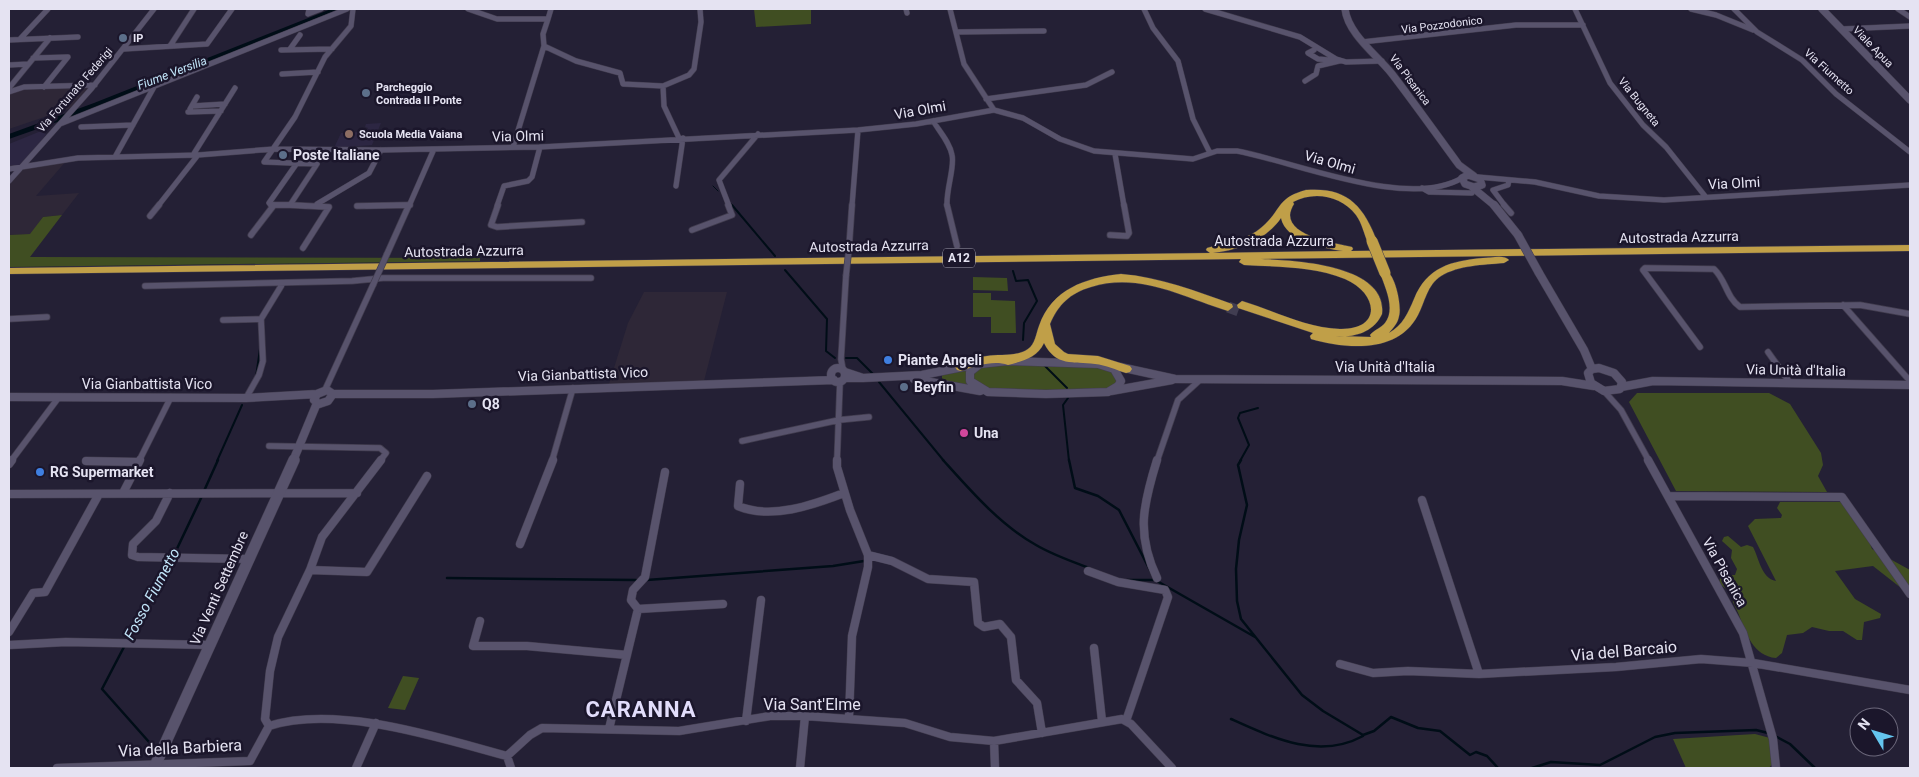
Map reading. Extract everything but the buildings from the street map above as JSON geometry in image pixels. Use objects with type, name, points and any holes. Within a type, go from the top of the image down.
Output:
[{"type":"highway","points":[[1145,256],[1200,252],[1240,244],[1258,235],[1270,225],[1289,200],[1310,193],[1332,195],[1350,204],[1361,216],[1396,306],[1396,316],[1388,328],[1380,334],[1357,339],[1335,339],[1241,308]]},
{"type":"highway","points":[[1371,241],[1355,211],[1335,198],[1306,195],[1293,200],[1285,208],[1285,217],[1291,228],[1314,241],[1344,248],[1405,254]]},
{"type":"highway","name":"Autostrada Azzurra","points":[[9,271],[1910,248]]},
{"type":"highway","name":"Autostrada Azzurra","points":[[9,276],[1230,261],[1910,256]]},
{"type":"highway","points":[[1312,332],[1347,342],[1374,341],[1389,336],[1408,323],[1426,284],[1437,274],[1467,264],[1504,260]]},
{"type":"highway","points":[[1230,261],[1294,264],[1330,270],[1356,280],[1367,289],[1374,300],[1376,315],[1371,323],[1363,329],[1345,333],[1312,332]]},
{"type":"highway","points":[[1008,361],[1033,353],[1038,346],[1051,310],[1064,296],[1077,288],[1098,280],[1131,277],[1172,286],[1229,304]]},
{"type":"highway","points":[[1046,322],[1049,345],[1054,352],[1078,362]]},
{"type":"highway","points":[[960,368],[975,362],[1026,354],[1033,348],[1038,332],[1046,322]]},
{"type":"highway","points":[[1065,358],[1109,362],[1126,369]]},
{"type":"main road","name":"Via Pisanica","points":[[1345,9],[1346,18],[1362,42],[1382,61],[1459,165],[1463,178],[1470,189],[1487,197]]},
{"type":"main road","name":"Viale Apua","points":[[1822,9],[1909,97]]},
{"type":"main road","name":"Via Pisanica","points":[[1476,177],[1487,197]]},
{"type":"main road","points":[[1463,178],[1476,177]]},
{"type":"main road","points":[[1470,189],[1482,185]]},
{"type":"main road","name":"Via Pisanica","points":[[1518,235],[1584,350],[1602,368],[1617,376]]},
{"type":"main road","name":"Via Pisanica","points":[[1584,350],[1590,372],[1598,388]]},
{"type":"main road","name":"Via Unità d'Italia","points":[[980,364],[1008,361],[1078,362],[1107,365],[1175,379]]},
{"type":"main road","points":[[901,378],[980,364]]},
{"type":"main road","points":[[980,364],[972,370],[968,377],[972,384],[988,392]]},
{"type":"main road","points":[[1107,365],[1118,372],[1121,379],[1118,386],[1108,392]]},
{"type":"main road","points":[[1562,381],[1602,368]]},
{"type":"main road","name":"Via Gianbattista Vico","points":[[9,398],[59,396],[324,397],[808,380],[839,375],[863,378],[901,378]]},
{"type":"main road","points":[[1620,389],[1617,376],[1653,381]]},
{"type":"main road","points":[[901,378],[988,392]]},
{"type":"main road","name":"Via Unità d'Italia","points":[[988,392],[1046,394],[1108,392],[1175,379],[1562,381],[1598,388],[1620,389],[1653,381],[1790,384],[1910,383]]},
{"type":"main road","name":"Via Venti Settembre","points":[[160,761],[278,492],[324,397]]},
{"type":"street","points":[[20,39],[48,9]]},
{"type":"street","name":"Via Fortunato Federigi","points":[[9,181],[95,84],[154,9]]},
{"type":"street","points":[[170,46],[194,9]]},
{"type":"street","points":[[124,49],[207,44],[232,9]]},
{"type":"street","points":[[309,9],[308,14],[321,9]]},
{"type":"street","points":[[62,123],[347,9]]},
{"type":"street","points":[[290,205],[318,164],[264,162],[295,117],[332,49],[351,26],[354,9]]},
{"type":"street","points":[[468,9],[484,17],[496,19],[517,21],[548,20]]},
{"type":"street","points":[[513,147],[544,46],[543,34],[552,9]]},
{"type":"street","points":[[544,46],[576,61],[620,73],[623,84],[663,86],[689,75],[694,69],[701,22],[700,9]]},
{"type":"street","points":[[950,9],[957,32],[959,52],[964,64],[994,110]]},
{"type":"street","points":[[1144,9],[1154,28],[1178,61],[1193,119],[1210,153]]},
{"type":"street","points":[[1204,9],[1300,37],[1338,60]]},
{"type":"street","name":"Via Bugneta","points":[[1575,9],[1617,92],[1643,125],[1666,147],[1705,196]]},
{"type":"street","points":[[1691,9],[1716,15],[1757,32]]},
{"type":"street","name":"Via Fiumetto","points":[[1734,9],[1757,32],[1802,60],[1836,94],[1910,152]]},
{"type":"street","points":[[1898,9],[1910,17]]},
{"type":"street","name":"Via Pozzodonico","points":[[1362,42],[1509,26],[1584,26]]},
{"type":"street","points":[[1842,30],[1910,26]]},
{"type":"street","points":[[957,32],[1044,31]]},
{"type":"street","points":[[290,49],[300,35]]},
{"type":"street","points":[[9,40],[78,37]]},
{"type":"street","points":[[9,88],[50,38]]},
{"type":"street","points":[[280,50],[332,49]]},
{"type":"street","points":[[1314,50],[1308,53],[1318,59],[1382,61]]},
{"type":"street","points":[[33,58],[68,57],[44,87]]},
{"type":"street","points":[[1305,81],[1316,74],[1318,66],[1338,60]]},
{"type":"street","points":[[9,65],[28,64]]},
{"type":"street","points":[[282,74],[318,72]]},
{"type":"street","points":[[986,100],[1086,85],[1112,72]]},
{"type":"street","points":[[9,92],[24,88],[95,84]]},
{"type":"street","points":[[663,86],[662,98],[664,107],[681,138],[676,186]]},
{"type":"street","points":[[115,157],[154,87]]},
{"type":"street","points":[[150,216],[196,155],[235,88]]},
{"type":"street","points":[[197,97],[188,112],[221,111]]},
{"type":"street","points":[[192,106],[225,104]]},
{"type":"street","name":"Via Olmi","points":[[9,169],[66,158],[196,155],[274,149],[381,150],[540,147],[858,130],[932,121],[994,110],[1023,118],[1060,139],[1082,148],[1115,154],[1193,159],[1223,150],[1242,151],[1372,185],[1392,188],[1422,188],[1447,184],[1463,178]]},
{"type":"street","points":[[932,121],[950,149],[953,158],[948,182],[948,206],[957,246]]},
{"type":"street","points":[[81,127],[133,125]]},
{"type":"street","points":[[848,718],[852,636],[868,567],[868,555],[844,492],[837,467],[840,420],[839,375],[858,130]]},
{"type":"street","points":[[692,230],[732,215],[719,180],[758,134]]},
{"type":"street","points":[[1901,144],[1910,147]]},
{"type":"street","points":[[540,147],[532,177],[528,181],[504,186],[491,225],[497,227],[582,222]]},
{"type":"street","name":"Via Venti Settembre","points":[[324,397],[434,149]]},
{"type":"street","points":[[316,205],[368,173],[381,150]]},
{"type":"street","points":[[1110,235],[1127,236],[1129,233],[1115,154]]},
{"type":"street","points":[[297,163],[269,203],[274,206],[316,205],[329,207],[304,248]]},
{"type":"street","name":"Via Pisanica","points":[[1459,165],[1476,177]]},
{"type":"street","name":"Via Olmi","points":[[1476,177],[1535,182],[1613,198],[1664,200],[1910,185]]},
{"type":"street","name":"Via Olmi","points":[[1482,185],[1500,180]]},
{"type":"street","points":[[1509,180],[1508,185],[1494,188],[1493,190],[1510,213]]},
{"type":"street","name":"Via Olmi","points":[[1447,184],[1470,189]]},
{"type":"street","points":[[1422,188],[1429,192],[1470,189]]},
{"type":"street","name":"Via Pisanica","points":[[1487,197],[1518,235]]},
{"type":"street","points":[[1591,199],[1613,198]]},
{"type":"street","points":[[357,206],[410,205]]},
{"type":"street","points":[[251,235],[274,206]]},
{"type":"street","points":[[1700,347],[1643,270],[1645,268],[1714,269],[1719,274],[1730,299],[1740,307],[1871,306],[1910,314]]},
{"type":"street","points":[[144,286],[352,281],[383,278],[397,280],[591,278]]},
{"type":"street","points":[[246,398],[259,375],[263,361],[261,319],[283,283]]},
{"type":"street","points":[[1843,305],[1910,383]]},
{"type":"street","points":[[9,319],[47,317]]},
{"type":"street","points":[[223,320],[261,319]]},
{"type":"street","points":[[1768,352],[1790,384]]},
{"type":"street","points":[[1157,578],[1146,553],[1143,539],[1145,504],[1178,400],[1184,393],[1196,387],[1201,379]]},
{"type":"street","points":[[520,544],[552,462],[573,388]]},
{"type":"street","name":"Via Pisanica","points":[[1598,388],[1621,410],[1743,633],[1773,739],[1776,768]]},
{"type":"street","name":"Via Pisanica","points":[[1620,389],[1621,410]]},
{"type":"street","points":[[9,464],[59,396]]},
{"type":"street","points":[[123,494],[171,397]]},
{"type":"street","points":[[742,441],[840,420],[869,416]]},
{"type":"street","points":[[269,446],[380,448],[386,451],[357,493],[322,537],[310,570],[278,637],[273,654],[265,719],[269,726],[285,721],[376,723],[507,756],[511,768]]},
{"type":"street","points":[[86,461],[139,462]]},
{"type":"street","points":[[638,609],[631,600],[633,590],[645,578],[665,472]]},
{"type":"street","points":[[310,570],[367,572],[427,476]]},
{"type":"street","points":[[740,484],[738,506],[745,511],[790,510],[828,500],[844,492]]},
{"type":"street","points":[[9,494],[170,492],[357,493]]},
{"type":"street","points":[[170,492],[156,521],[136,539],[131,548],[134,556],[248,559]]},
{"type":"street","points":[[9,632],[33,594],[45,592],[99,494]]},
{"type":"street","points":[[1668,496],[1842,497],[1910,594]]},
{"type":"street","points":[[1422,500],[1479,674]]},
{"type":"street","points":[[868,555],[892,561],[928,579],[974,582],[978,623],[984,627],[1000,624],[1011,637],[1016,680],[1037,703],[1042,733]]},
{"type":"street","points":[[1088,571],[1118,582],[1165,590],[1168,597],[1124,720],[1172,768]]},
{"type":"street","points":[[746,721],[761,600]]},
{"type":"street","points":[[638,609],[723,604]]},
{"type":"street","points":[[609,729],[638,609]]},
{"type":"street","points":[[480,621],[473,646],[527,646],[627,655]]},
{"type":"street","points":[[9,645],[210,644]]},
{"type":"street","points":[[1094,648],[1102,721]]},
{"type":"street","name":"Via del Barcaio","points":[[1340,664],[1373,673],[1479,674],[1616,667],[1689,660],[1753,663],[1910,690]]},
{"type":"street","name":"Via Sant'Elme","points":[[507,756],[542,728],[679,731],[770,716],[805,716],[905,722],[950,737],[994,741],[1102,721],[1124,720]]},
{"type":"street","points":[[800,768],[805,716]]},
{"type":"street","points":[[356,768],[376,723]]},
{"type":"street","name":"Via della Barbiera","points":[[57,768],[160,761],[248,764],[269,726]]},
{"type":"street","points":[[994,741],[995,768]]},
{"type":"shaded area","points":[[89,88],[71,108],[9,129],[9,94],[20,90]]},
{"type":"shaded area","name":"Scuola Media Vaiana","points":[[381,123],[372,145],[334,148],[341,133],[358,132],[357,136],[364,136],[368,128],[365,127],[366,124]]},
{"type":"shaded area","points":[[41,131],[46,134],[42,141],[20,165],[9,167],[9,144]]},
{"type":"shaded area","points":[[67,160],[36,196],[79,193],[62,215],[43,217],[31,234],[9,235],[9,185],[24,168]]},
{"type":"shaded area","points":[[644,292],[727,292],[704,381],[609,384],[628,323]]},
{"type":"green space","points":[[754,9],[811,9],[811,24],[756,27]]},
{"type":"green space","points":[[62,215],[30,257],[480,258],[480,261],[9,267],[9,235],[30,234],[43,217]]},
{"type":"green space","points":[[973,277],[1007,278],[1008,291],[973,290]]},
{"type":"green space","points":[[973,293],[991,293],[991,300],[1015,301],[1016,333],[991,333],[991,317],[973,317]]},
{"type":"green space","points":[[1000,364],[1086,364],[1112,371],[1119,381],[1110,389],[1071,392],[991,389],[975,383],[971,374],[976,368]]},
{"type":"green space","points":[[970,369],[976,388],[942,381],[942,375]]},
{"type":"green space","points":[[1637,393],[1769,393],[1790,404],[1821,453],[1823,465],[1818,476],[1827,492],[1676,491],[1629,402]]},
{"type":"green space","points":[[1780,502],[1841,502],[1869,541],[1872,549],[1910,570],[1910,595],[1873,566],[1835,571],[1855,599],[1881,614],[1880,618],[1864,622],[1862,640],[1857,640],[1843,631],[1829,631],[1812,627],[1803,633],[1787,635],[1782,653],[1776,658],[1761,653],[1744,629],[1731,593],[1719,583],[1721,575],[1735,575],[1737,569],[1731,558],[1732,550],[1722,541],[1724,537],[1728,536],[1741,547],[1747,545],[1753,547],[1764,572],[1776,581],[1748,526],[1755,519],[1781,518],[1782,515],[1777,508]]},
{"type":"green space","points":[[403,676],[419,678],[405,710],[388,708]]},
{"type":"green space","points":[[1755,734],[1770,738],[1773,763],[1769,768],[1686,768],[1673,739]]},
{"type":"waterway","name":"Fiume Versilia","points":[[9,137],[97,105],[336,9]]},
{"type":"waterway","points":[[713,186],[718,191]]},
{"type":"waterway","points":[[730,202],[733,206]]},
{"type":"waterway","points":[[732,205],[775,256]]},
{"type":"waterway","points":[[785,270],[827,319],[826,351],[835,358]]},
{"type":"waterway","points":[[1013,271],[1016,281],[1028,280],[1037,301],[1024,323],[1023,340]]},
{"type":"waterway","name":"Fosso Fiumetto","points":[[256,377],[260,349]]},
{"type":"waterway","points":[[846,358],[857,358],[874,375]]},
{"type":"waterway","points":[[1044,365],[1067,388]]},
{"type":"waterway","points":[[879,382],[944,461]]},
{"type":"waterway","points":[[1068,398],[1063,405],[1069,461]]},
{"type":"waterway","name":"Fosso Fiumetto","points":[[217,461],[242,405]]},
{"type":"waterway","points":[[1240,461],[1249,445],[1238,418],[1240,413],[1258,408]]},
{"type":"waterway","name":"Fosso Fiumetto","points":[[204,491],[218,460]]},
{"type":"waterway","points":[[943,460],[986,506],[1010,528],[1042,549],[1089,568]]},
{"type":"waterway","points":[[1069,460],[1075,488],[1098,496],[1119,510],[1153,576]]},
{"type":"waterway","points":[[1241,460],[1238,465],[1247,505],[1239,540],[1236,569],[1237,601],[1241,619],[1302,695],[1323,711],[1363,735],[1374,731],[1391,717],[1418,728],[1440,731],[1470,755],[1476,752],[1487,756],[1498,768]]},
{"type":"waterway","name":"Fosso Fiumetto","points":[[174,555],[202,496]]},
{"type":"waterway","name":"Fosso Fiumetto","points":[[128,641],[170,561]]},
{"type":"waterway","points":[[647,580],[833,566],[864,561]]},
{"type":"waterway","points":[[447,578],[636,580]]},
{"type":"waterway","points":[[1127,580],[1154,580]]},
{"type":"waterway","points":[[1157,581],[1255,637]]},
{"type":"waterway","name":"Fosso Fiumetto","points":[[125,645],[102,689],[157,751]]},
{"type":"waterway","points":[[1231,719],[1263,733],[1296,744],[1330,746],[1346,743],[1363,736]]},
{"type":"waterway","points":[[1532,768],[1551,762],[1600,765],[1655,737],[1675,733],[1756,730],[1768,733]]},
{"type":"waterway","points":[[1775,736],[1790,744],[1815,768]]},
{"type":"tunnel","points":[[1228,307],[1239,311]]},
{"type":"place","name":"IP","points":[[123,38]]},
{"type":"place","name":"Parcheggio Contrada Il Ponte","points":[[366,93]]},
{"type":"place","name":"Scuola Media Vaiana","points":[[349,134]]},
{"type":"place","name":"Poste Italiane","points":[[283,155]]},
{"type":"place","name":"Piante Angeli","points":[[888,360]]},
{"type":"place","name":"Beyfin","points":[[904,387]]},
{"type":"place","name":"Q8","points":[[472,404]]},
{"type":"place","name":"Una","points":[[964,433]]},
{"type":"place","name":"RG Supermarket","points":[[40,472]]},
{"type":"district","name":"CARANNA","points":[[641,709]]}]
